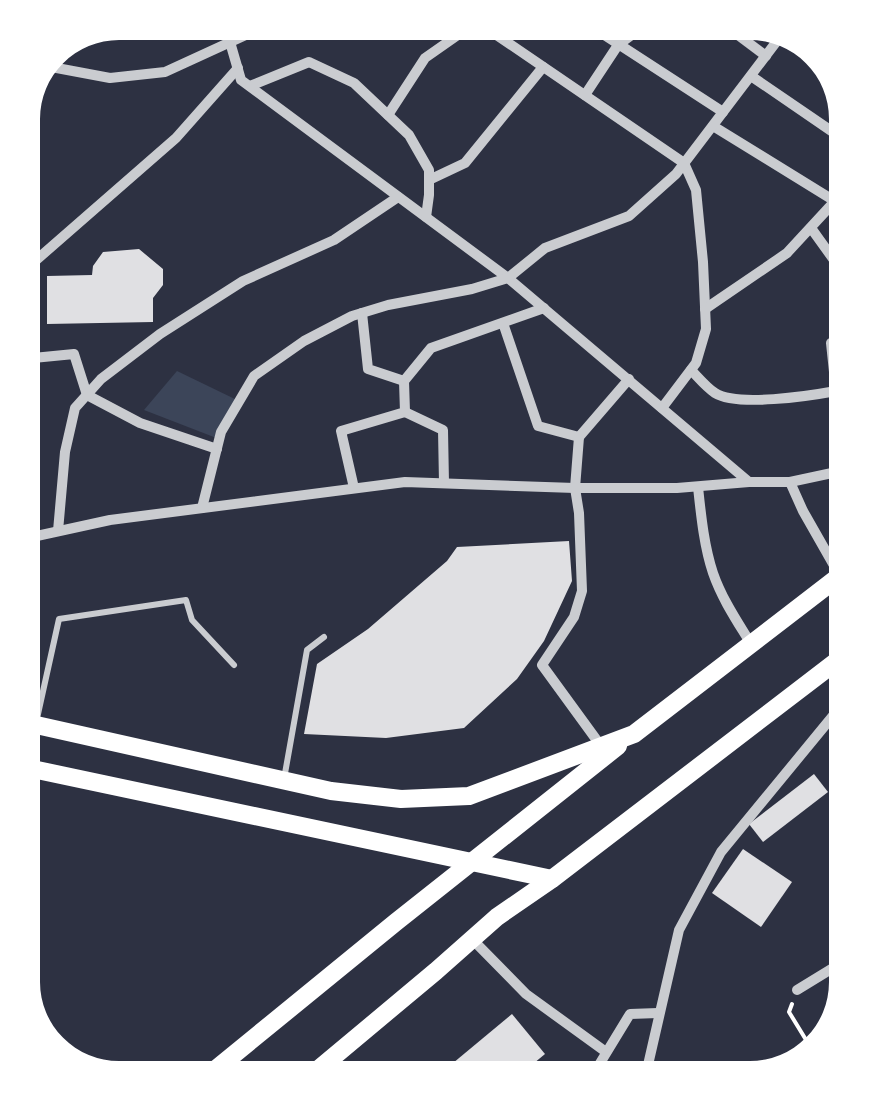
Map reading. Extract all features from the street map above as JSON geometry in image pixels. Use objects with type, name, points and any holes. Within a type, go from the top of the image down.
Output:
[{"type":"main road","points":[[226,1061],[396,922],[829,584]]},
{"type":"main road","points":[[328,1061],[497,917],[829,667]]},
{"type":"main road","points":[[40,725],[331,791],[430,799],[469,796],[634,734]]},
{"type":"main road","points":[[40,771],[552,879]]},
{"type":"street","points":[[59,68],[110,78],[165,72],[234,40]]},
{"type":"street","points":[[388,115],[425,58],[451,40]]},
{"type":"street","points":[[504,40],[684,163],[696,190],[706,330],[696,363],[662,408]]},
{"type":"street","points":[[611,40],[723,112]]},
{"type":"street","points":[[585,95],[625,40]]},
{"type":"street","points":[[745,40],[766,56]]},
{"type":"street","points":[[230,42],[241,80],[508,278],[748,482]]},
{"type":"street","points":[[202,508],[221,432],[254,376],[304,341],[362,313],[508,278],[545,248],[629,216],[676,174],[774,44]]},
{"type":"street","points":[[250,86],[308,62],[354,83],[409,136],[428,170],[426,218]]},
{"type":"street","points":[[429,180],[465,163],[543,66]]},
{"type":"street","points":[[40,257],[176,138],[238,68]]},
{"type":"street","points":[[750,76],[829,129]]},
{"type":"street","points":[[713,126],[829,198]]},
{"type":"street","points":[[58,531],[65,452],[76,408],[101,379],[160,334],[243,281],[334,240],[398,197]]},
{"type":"street","points":[[705,310],[787,254],[829,208]]},
{"type":"street","points":[[811,228],[829,253]]},
{"type":"street","points":[[405,412],[404,381],[431,348],[544,308]]},
{"type":"street","points":[[362,313],[368,369],[404,381]]},
{"type":"street","points":[[503,323],[538,426],[579,437]]},
{"type":"street","points":[[40,357],[74,354],[87,395],[140,423],[217,449]]},
{"type":"street","points":[[691,370],[716,394],[734,398],[794,398],[829,392]]},
{"type":"street","points":[[601,746],[542,665],[574,617],[582,590],[575,488],[579,437],[629,378]]},
{"type":"street","points":[[354,488],[341,431],[405,412],[443,430],[444,483]]},
{"type":"street","points":[[40,535],[110,520],[406,482],[575,488],[698,487],[790,482],[829,474]]},
{"type":"street","points":[[790,482],[802,511],[829,552]]},
{"type":"street","points":[[698,487],[713,572],[750,644]]},
{"type":"street","points":[[648,1061],[679,930],[721,852],[829,721]]},
{"type":"street","points":[[472,939],[526,994],[606,1052]]},
{"type":"street","points":[[797,990],[829,970]]},
{"type":"street","points":[[601,1061],[630,1014],[658,1013]]},
{"type":"lane","points":[[40,685],[59,619],[186,600],[192,620],[234,665]]},
{"type":"lane","points":[[284,780],[307,650],[324,637]]},
{"type":"path","points":[[797,990],[789,1012],[805,1038]]},
{"type":"shaded area","points":[[177,371],[239,401],[219,439],[144,410]]},
{"type":"building","points":[[139,249],[163,269],[163,285],[153,298],[153,322],[47,324],[47,276],[92,275],[103,252]]},
{"type":"building","points":[[569,541],[572,581],[544,641],[517,679],[464,728],[386,738],[304,734],[317,664],[368,629],[447,561],[457,547]]},
{"type":"building","points":[[814,774],[828,792],[763,842],[749,824]]},
{"type":"building","points":[[743,849],[792,882],[761,927],[712,893]]},
{"type":"building","points":[[512,1014],[545,1054],[537,1061],[455,1061]]}]
